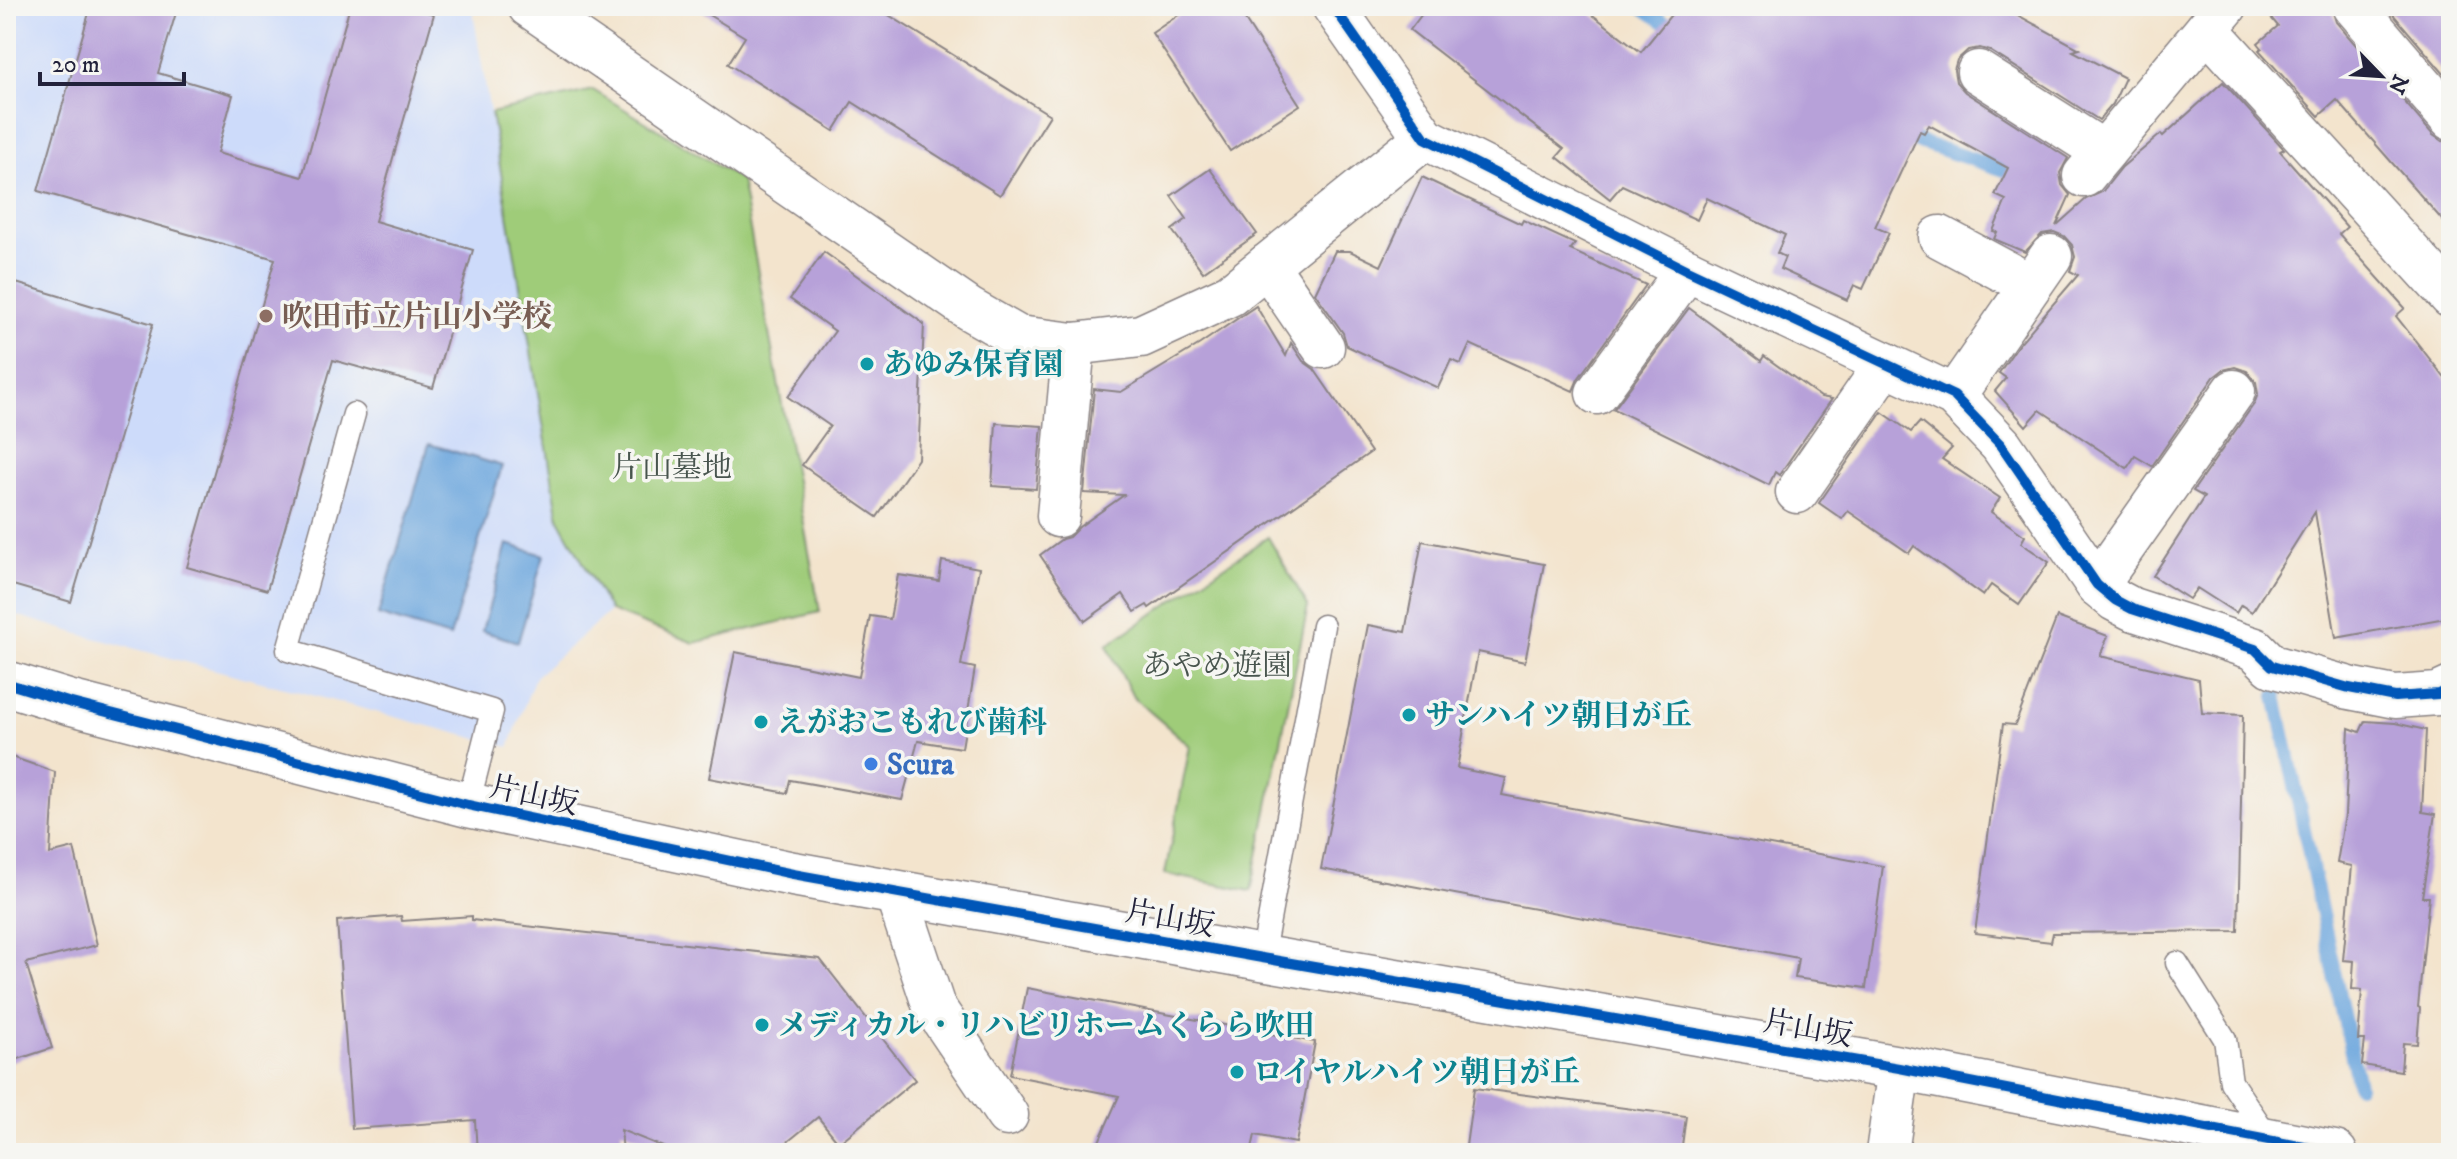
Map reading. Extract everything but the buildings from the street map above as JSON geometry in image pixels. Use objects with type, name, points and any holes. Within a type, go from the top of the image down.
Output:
[{"type":"street","points":[[529,6],[969,309],[1018,337],[1074,344],[1141,336],[1230,295],[1425,138]]},
{"type":"street","points":[[1333,6],[1425,138],[1687,270],[1954,396],[2001,445],[2097,585],[2115,600],[2132,609],[2255,649],[2272,666],[2349,688],[2395,697],[2438,694],[2451,688]]},
{"type":"street","points":[[2354,6],[2451,119]]},
{"type":"street","points":[[1978,72],[2094,164],[2217,18],[2451,297]]},
{"type":"street","points":[[1940,237],[2041,270],[1954,396]]},
{"type":"street","points":[[1267,265],[1323,347]]},
{"type":"street","points":[[1597,393],[1687,270]]},
{"type":"street","points":[[1058,516],[1074,344]]},
{"type":"street","points":[[1797,492],[1886,364]]},
{"type":"street","points":[[2097,585],[2234,391]]},
{"type":"street","name":"片山坂","points":[[6,683],[68,702],[468,805],[896,893],[1899,1068],[2271,1147],[2335,1153]]},
{"type":"street","points":[[896,893],[934,1007],[1007,1115]]},
{"type":"street","points":[[1887,1153],[1899,1068]]},
{"type":"lane","points":[[354,414],[288,650],[492,711],[468,805]]},
{"type":"lane","points":[[1262,958],[1323,626]]},
{"type":"lane","points":[[2177,963],[2225,1039],[2231,1082],[2271,1147]]},
{"type":"shaded area","name":"吹田市立片山小学校","points":[[6,6],[472,6],[559,519],[610,611],[535,677],[509,747],[6,612]]},
{"type":"green space","name":"片山墓地","points":[[593,90],[741,180],[820,612],[694,643],[610,611],[559,519],[491,113]]},
{"type":"green space","name":"あやめ遊園","points":[[1268,537],[1308,606],[1251,891],[1165,874],[1190,746],[1133,697],[1107,645]]},
{"type":"water","points":[[429,444],[502,466],[450,637],[378,615]]},
{"type":"water","points":[[507,544],[544,555],[518,642],[482,631]]},
{"type":"waterway","points":[[1641,6],[1678,32]]},
{"type":"waterway","points":[[1898,135],[2023,176]]},
{"type":"waterway","points":[[2276,696],[2358,1085]]},
{"type":"cycle path","points":[[1333,6],[1425,138],[1687,270],[1954,396],[2001,445],[2097,585],[2115,600],[2132,609],[2255,649],[2272,666],[2349,688],[2395,697],[2438,694],[2451,688]]},
{"type":"cycle path","points":[[6,683],[68,702],[468,805],[793,874],[1899,1068],[2335,1153]]},
{"type":"place","name":"吹田市立片山小学校","points":[[266,316]]},
{"type":"place","name":"あゆみ保育園","points":[[867,364]]},
{"type":"place","name":"サンハイツ朝日が丘","points":[[1409,715]]},
{"type":"place","name":"えがおこもれび歯科","points":[[761,722]]},
{"type":"place","name":"Scura","points":[[871,764]]},
{"type":"place","name":"メディカル・リハビリホームくらら吹田","points":[[762,1025]]},
{"type":"place","name":"ロイヤルハイツ朝日が丘","points":[[1237,1072]]}]
